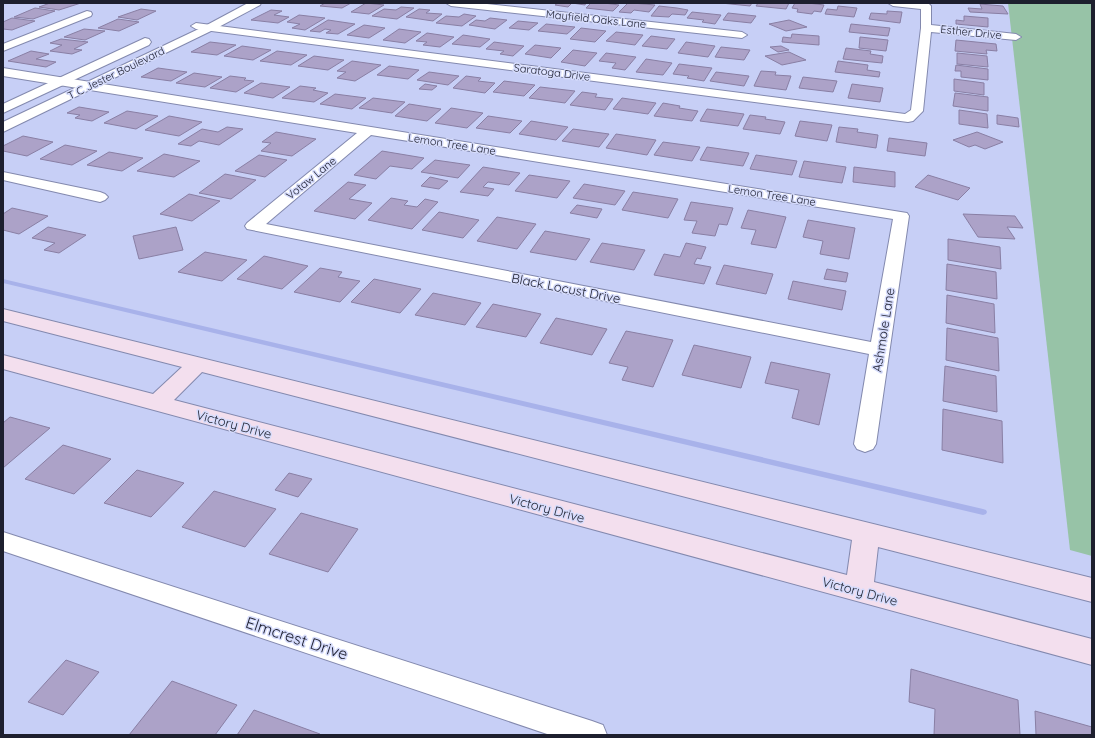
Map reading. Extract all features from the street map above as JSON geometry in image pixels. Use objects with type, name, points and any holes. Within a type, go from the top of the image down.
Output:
[{"type":"main road","points":[[3,315],[1092,590]]},
{"type":"main road","name":"Victory Drive","points":[[3,362],[1092,652]]},
{"type":"main road","points":[[157,403],[197,365]]},
{"type":"main road","points":[[859,591],[866,534]]},
{"type":"street","name":"T C Jester Boulevard","points":[[3,128],[209,28],[256,3]]},
{"type":"street","name":"Mayfield Oaks Lane","points":[[451,3],[742,36]]},
{"type":"street","points":[[893,3],[926,6],[926,28]]},
{"type":"street","points":[[3,48],[87,14]]},
{"type":"street","name":"T C Jester Boulevard","points":[[174,32],[229,17]]},
{"type":"street","name":"Saratoga Drive","points":[[196,26],[908,118],[917,112],[926,28]]},
{"type":"street","name":"Esther Drive","points":[[926,28],[1016,37]]},
{"type":"street","name":"T C Jester Boulevard","points":[[3,110],[159,36]]},
{"type":"street","name":"Lemon Tree Lane","points":[[3,72],[901,216]]},
{"type":"street","name":"Votaw Lane","points":[[253,226],[369,130]]},
{"type":"street","points":[[3,176],[100,197]]},
{"type":"street","name":"Ashmole Lane","points":[[865,444],[901,216]]},
{"type":"street","name":"Black Locust Drive","points":[[253,226],[880,350]]},
{"type":"street","name":"Elmcrest Drive","points":[[3,541],[592,735]]},
{"type":"green space","points":[[1008,3],[1092,3],[1092,556],[1070,550]]},
{"type":"building","points":[[50,3],[81,3],[59,10],[39,7]]},
{"type":"building","points":[[325,3],[351,3],[342,8],[320,6]]},
{"type":"building","points":[[366,3],[384,5],[369,14],[351,12]]},
{"type":"building","points":[[558,3],[572,3],[568,7],[555,5]]},
{"type":"building","points":[[572,3],[586,3],[585,5]]},
{"type":"building","points":[[591,3],[619,5],[613,11],[586,8]]},
{"type":"building","points":[[628,3],[655,5],[649,12],[634,10],[631,13],[619,12]]},
{"type":"building","points":[[721,3],[752,3],[750,6]]},
{"type":"building","points":[[758,3],[789,3],[786,9],[756,6]]},
{"type":"building","points":[[795,3],[824,5],[821,12],[814,11],[812,14],[797,12],[798,9],[792,8]]},
{"type":"building","points":[[980,4],[1003,6],[1008,14],[970,12],[968,8],[982,9]]},
{"type":"building","points":[[659,6],[688,10],[685,15],[672,14],[669,17],[651,16]]},
{"type":"building","points":[[838,6],[857,8],[854,17],[825,14],[827,9],[837,10]]},
{"type":"building","points":[[401,7],[414,8],[397,19],[372,16],[384,9],[396,10]]},
{"type":"building","points":[[35,8],[55,11],[33,19],[14,17]]},
{"type":"building","points":[[141,9],[156,11],[137,20],[118,17]]},
{"type":"building","points":[[419,9],[430,10],[426,13],[442,14],[433,21],[406,17]]},
{"type":"building","points":[[271,10],[282,11],[274,15],[289,17],[278,23],[251,20]]},
{"type":"building","points":[[887,11],[902,12],[900,23],[869,19],[871,13],[887,14]]},
{"type":"building","points":[[692,12],[721,15],[715,24],[702,22],[704,20],[687,18]]},
{"type":"building","points":[[728,13],[756,16],[751,23],[723,20]]},
{"type":"building","points":[[464,14],[476,16],[462,26],[436,23],[446,16],[459,17]]},
{"type":"building","points":[[299,15],[325,18],[305,30],[292,28],[300,24],[287,22]]},
{"type":"building","points":[[964,16],[988,18],[988,27],[956,24],[956,20],[964,21]]},
{"type":"building","points":[[12,18],[35,21],[12,30],[3,29],[3,22]]},
{"type":"building","points":[[490,18],[507,20],[495,29],[469,25],[476,20],[485,21]]},
{"type":"building","points":[[118,19],[139,22],[119,31],[98,28]]},
{"type":"building","points":[[328,20],[355,24],[338,34],[326,33],[331,30],[325,29],[320,32],[310,31]]},
{"type":"building","points":[[789,20],[807,27],[786,31],[769,24]]},
{"type":"building","points":[[518,21],[538,23],[529,30],[509,28]]},
{"type":"building","points":[[546,24],[575,27],[567,34],[538,31]]},
{"type":"building","points":[[851,24],[890,28],[888,36],[849,32]]},
{"type":"building","points":[[364,25],[385,28],[369,38],[347,35]]},
{"type":"building","points":[[581,28],[606,31],[595,42],[570,39]]},
{"type":"building","points":[[84,29],[105,31],[85,40],[64,37]]},
{"type":"building","points":[[399,29],[421,32],[405,43],[383,40]]},
{"type":"building","points":[[616,32],[643,35],[635,45],[606,41]]},
{"type":"building","points":[[427,33],[454,37],[440,47],[423,45],[427,42],[416,41]]},
{"type":"building","points":[[792,34],[819,36],[819,45],[782,42],[783,37],[791,38]]},
{"type":"building","points":[[463,35],[490,39],[480,47],[452,44]]},
{"type":"building","points":[[651,36],[675,39],[667,49],[642,46]]},
{"type":"building","points":[[860,37],[888,40],[886,51],[859,48]]},
{"type":"building","points":[[61,39],[88,42],[74,49],[82,50],[72,54],[50,51],[62,45],[50,43]]},
{"type":"building","points":[[956,40],[996,44],[997,51],[986,50],[987,54],[955,51]]},
{"type":"building","points":[[210,42],[236,45],[217,55],[191,52]]},
{"type":"building","points":[[494,42],[524,46],[513,56],[500,54],[504,51],[486,49]]},
{"type":"building","points":[[686,42],[715,46],[708,57],[678,53]]},
{"type":"building","points":[[535,45],[561,48],[551,58],[525,54]]},
{"type":"building","points":[[242,46],[271,50],[253,60],[224,56]]},
{"type":"building","points":[[781,46],[789,50],[778,52],[770,47]]},
{"type":"building","points":[[721,47],[750,50],[744,60],[715,57]]},
{"type":"building","points":[[846,48],[871,51],[870,54],[883,56],[882,63],[843,59]]},
{"type":"building","points":[[573,50],[597,53],[585,66],[561,62]]},
{"type":"building","points":[[31,51],[49,54],[36,59],[56,62],[46,67],[8,61]]},
{"type":"building","points":[[277,51],[307,55],[291,65],[260,61]]},
{"type":"building","points":[[789,52],[806,60],[782,65],[765,56]]},
{"type":"building","points":[[606,53],[636,57],[625,70],[612,68],[616,63],[599,61]]},
{"type":"building","points":[[957,53],[987,56],[988,67],[957,64]]},
{"type":"building","points":[[314,56],[344,60],[328,70],[298,66]]},
{"type":"building","points":[[646,59],[672,63],[663,75],[636,72]]},
{"type":"building","points":[[352,61],[381,65],[355,81],[337,78],[346,72],[337,71]]},
{"type":"building","points":[[838,61],[868,65],[867,70],[880,72],[879,77],[835,72]]},
{"type":"building","points":[[679,64],[712,68],[704,81],[687,78],[689,76],[673,74]]},
{"type":"building","points":[[956,65],[988,69],[988,80],[961,77],[961,71],[955,71]]},
{"type":"building","points":[[389,66],[419,70],[408,79],[377,75]]},
{"type":"building","points":[[158,68],[187,72],[171,81],[141,77]]},
{"type":"building","points":[[761,71],[776,72],[775,75],[791,76],[786,90],[754,86]]},
{"type":"building","points":[[429,72],[459,76],[448,85],[417,80]]},
{"type":"building","points":[[716,72],[749,76],[744,86],[710,81]]},
{"type":"building","points":[[194,73],[222,77],[205,87],[176,83]]},
{"type":"building","points":[[230,76],[246,78],[244,80],[254,81],[236,92],[210,88]]},
{"type":"building","points":[[466,76],[481,78],[478,81],[495,83],[485,93],[453,88]]},
{"type":"building","points":[[803,77],[837,81],[833,92],[799,88]]},
{"type":"building","points":[[954,79],[984,83],[984,95],[954,91]]},
{"type":"building","points":[[504,81],[535,85],[524,96],[493,92]]},
{"type":"building","points":[[261,83],[290,87],[273,98],[244,93]]},
{"type":"building","points":[[425,84],[437,86],[432,90],[419,89]]},
{"type":"building","points":[[852,84],[883,88],[880,102],[848,98]]},
{"type":"building","points":[[300,86],[316,88],[313,90],[328,93],[314,102],[282,98]]},
{"type":"building","points":[[540,87],[575,91],[565,103],[529,98]]},
{"type":"building","points":[[582,92],[597,94],[595,97],[613,99],[605,110],[570,105]]},
{"type":"building","points":[[955,93],[988,97],[988,111],[953,106]]},
{"type":"building","points":[[335,94],[366,98],[352,109],[320,104]]},
{"type":"building","points":[[373,98],[405,102],[392,113],[359,108]]},
{"type":"building","points":[[622,98],[656,103],[648,114],[613,109]]},
{"type":"building","points":[[663,103],[680,106],[679,108],[698,111],[692,121],[654,116]]},
{"type":"building","points":[[409,104],[441,109],[427,121],[395,116]]},
{"type":"building","points":[[79,107],[109,112],[92,121],[75,118],[80,115],[67,113]]},
{"type":"building","points":[[451,108],[483,113],[467,128],[435,123]]},
{"type":"building","points":[[707,109],[744,114],[738,126],[700,121]]},
{"type":"building","points":[[959,110],[987,114],[988,128],[959,124]]},
{"type":"building","points":[[127,111],[158,116],[136,129],[104,123]]},
{"type":"building","points":[[750,115],[785,122],[780,134],[743,129]]},
{"type":"building","points":[[997,115],[1018,118],[1019,127],[997,124]]},
{"type":"building","points":[[169,116],[202,122],[179,136],[145,130]]},
{"type":"building","points":[[488,116],[522,121],[510,133],[476,128]]},
{"type":"building","points":[[531,121],[568,127],[556,140],[519,134]]},
{"type":"building","points":[[800,121],[832,125],[827,141],[795,136]]},
{"type":"building","points":[[227,127],[243,129],[219,145],[199,141],[191,146],[178,144],[202,129],[218,132]]},
{"type":"building","points":[[839,127],[858,129],[857,132],[878,135],[876,148],[836,142]]},
{"type":"building","points":[[573,129],[609,134],[599,147],[562,141]]},
{"type":"building","points":[[276,132],[316,139],[292,156],[261,151],[271,143],[262,142]]},
{"type":"building","points":[[977,132],[1003,142],[985,149],[975,145],[969,147],[953,140]]},
{"type":"building","points":[[616,134],[656,140],[647,155],[606,148]]},
{"type":"building","points":[[23,136],[53,142],[27,156],[3,151],[3,146]]},
{"type":"building","points":[[889,138],[927,143],[925,156],[887,151]]},
{"type":"building","points":[[663,142],[700,147],[692,161],[654,155]]},
{"type":"building","points":[[65,145],[97,151],[72,165],[40,159]]},
{"type":"building","points":[[707,147],[749,153],[743,166],[700,160]]},
{"type":"building","points":[[382,151],[424,158],[412,169],[390,166],[376,179],[354,175]]},
{"type":"building","points":[[109,152],[143,158],[122,171],[87,165]]},
{"type":"building","points":[[164,154],[200,161],[174,177],[137,171]]},
{"type":"building","points":[[259,155],[287,160],[265,177],[235,171]]},
{"type":"building","points":[[756,155],[797,161],[792,175],[750,169]]},
{"type":"building","points":[[435,160],[470,165],[458,178],[421,172]]},
{"type":"building","points":[[804,161],[846,167],[842,183],[799,177]]},
{"type":"building","points":[[483,167],[520,173],[509,185],[488,182],[483,187],[494,189],[488,196],[460,192]]},
{"type":"building","points":[[854,167],[895,172],[895,187],[853,182]]},
{"type":"building","points":[[225,174],[256,180],[231,199],[199,193]]},
{"type":"building","points":[[529,175],[570,181],[557,198],[515,191]]},
{"type":"building","points":[[928,175],[970,188],[958,200],[915,187]]},
{"type":"building","points":[[430,177],[448,181],[439,189],[421,186]]},
{"type":"building","points":[[348,182],[366,185],[349,199],[372,203],[355,219],[314,211]]},
{"type":"building","points":[[584,184],[625,191],[615,205],[573,198]]},
{"type":"building","points":[[633,192],[678,199],[668,218],[622,210]]},
{"type":"building","points":[[189,194],[220,201],[192,221],[160,214]]},
{"type":"building","points":[[391,198],[408,201],[404,205],[417,207],[425,199],[438,202],[412,229],[368,220]]},
{"type":"building","points":[[691,202],[733,208],[727,225],[719,224],[715,236],[692,233],[697,221],[684,220]]},
{"type":"building","points":[[577,205],[602,209],[597,218],[570,213]]},
{"type":"building","points":[[12,208],[48,216],[19,234],[3,230],[3,214]]},
{"type":"building","points":[[748,210],[786,217],[776,248],[751,244],[756,230],[741,228]]},
{"type":"building","points":[[439,212],[479,220],[463,238],[422,230]]},
{"type":"building","points":[[963,214],[1015,216],[1023,228],[1007,227],[1015,239],[978,237]]},
{"type":"building","points":[[497,217],[536,224],[517,249],[477,241]]},
{"type":"building","points":[[808,220],[855,228],[849,259],[820,254],[823,241],[803,237]]},
{"type":"building","points":[[48,227],[86,235],[59,253],[44,250],[55,243],[32,238]]},
{"type":"building","points":[[176,227],[183,250],[139,259],[133,236]]},
{"type":"building","points":[[545,231],[590,239],[576,260],[530,252]]},
{"type":"building","points":[[948,239],[1000,247],[1001,269],[948,260]]},
{"type":"building","points":[[602,243],[645,250],[634,270],[590,262]]},
{"type":"building","points":[[686,243],[706,247],[701,259],[697,258],[694,264],[711,267],[704,284],[654,275],[664,254],[680,257]]},
{"type":"building","points":[[205,252],[247,260],[222,281],[178,272]]},
{"type":"building","points":[[264,256],[308,266],[282,289],[237,279]]},
{"type":"building","points":[[947,264],[996,272],[997,299],[946,290]]},
{"type":"building","points":[[724,265],[773,274],[766,294],[716,284]]},
{"type":"building","points":[[320,268],[342,272],[338,277],[360,281],[340,302],[294,292]]},
{"type":"building","points":[[827,269],[848,273],[846,282],[824,279]]},
{"type":"building","points":[[374,279],[421,289],[400,313],[351,302]]},
{"type":"building","points":[[793,281],[846,291],[842,310],[788,299]]},
{"type":"building","points":[[433,293],[481,303],[465,325],[415,315]]},
{"type":"building","points":[[947,295],[994,304],[995,333],[946,323]]},
{"type":"building","points":[[493,304],[541,314],[526,337],[476,327]]},
{"type":"building","points":[[556,318],[607,329],[592,355],[540,343]]},
{"type":"building","points":[[947,328],[998,338],[999,371],[946,360]]},
{"type":"building","points":[[626,331],[673,340],[653,387],[622,380],[628,367],[609,363]]},
{"type":"building","points":[[694,345],[751,357],[741,388],[682,375]]},
{"type":"building","points":[[771,362],[830,374],[819,425],[792,418],[799,390],[765,383]]},
{"type":"building","points":[[945,366],[996,376],[997,412],[943,401]]},
{"type":"building","points":[[943,409],[1002,421],[1003,463],[942,450]]},
{"type":"building","points":[[10,417],[50,428],[3,468],[3,423]]},
{"type":"building","points":[[63,445],[111,459],[74,494],[25,479]]},
{"type":"building","points":[[137,470],[184,483],[151,517],[104,503]]},
{"type":"building","points":[[289,473],[312,479],[298,497],[275,490]]},
{"type":"building","points":[[214,491],[276,509],[245,547],[182,527]]},
{"type":"building","points":[[301,513],[358,529],[328,572],[269,554]]},
{"type":"building","points":[[66,660],[99,672],[63,715],[28,702]]},
{"type":"building","points":[[911,669],[1018,700],[1020,735],[934,735],[935,709],[909,702]]},
{"type":"building","points":[[172,681],[237,705],[215,735],[129,735]]},
{"type":"building","points":[[254,710],[320,734],[237,735]]},
{"type":"building","points":[[1035,711],[1092,727],[1092,735],[1036,735]]},
{"type":"waterway","points":[[3,281],[983,512]]}]
